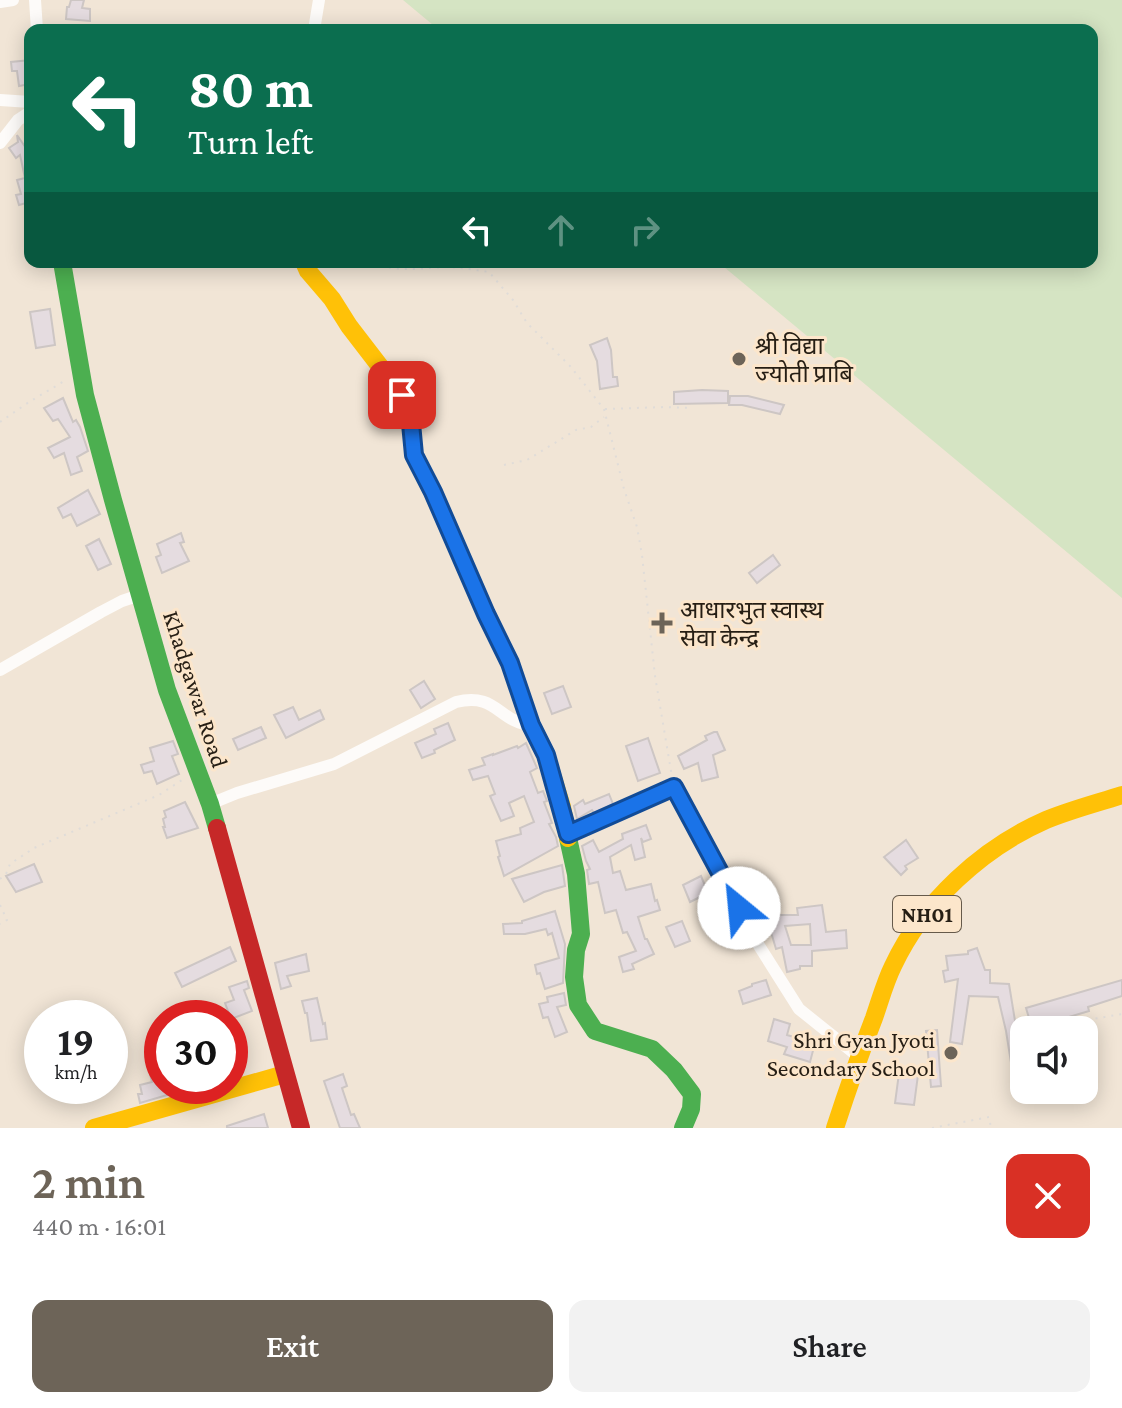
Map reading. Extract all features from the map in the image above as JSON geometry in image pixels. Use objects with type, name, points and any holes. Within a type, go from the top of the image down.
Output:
[{"type":"main road","name":"Khadgawar Road","points":[[63,268],[93,425],[140,595],[167,690],[210,804],[301,1128]]},
{"type":"main road","points":[[307,268],[402,395],[410,413],[414,455],[510,663],[531,725],[546,755],[576,874],[581,934],[574,977],[578,1005],[595,1031],[652,1049],[674,1070],[692,1094],[691,1109],[683,1128]]},
{"type":"main road","name":"NH01","points":[[835,1128],[893,966],[913,931],[937,901],[991,851],[1047,820],[1122,795]]},
{"type":"main road","points":[[94,1128],[285,1074]]},
{"type":"street","points":[[0,2],[13,0]]},
{"type":"street","points":[[35,0],[37,24]]},
{"type":"street","points":[[315,24],[319,0]]},
{"type":"street","points":[[0,100],[24,102]]},
{"type":"street","points":[[0,143],[24,116]]},
{"type":"street","points":[[0,670],[101,612],[140,595]]},
{"type":"street","points":[[210,804],[334,764],[456,702],[472,698],[531,725]]},
{"type":"street","points":[[568,834],[674,787],[751,933],[799,1009],[859,1057]]},
{"type":"path","points":[[460,268],[489,272],[513,300],[527,323],[570,366],[604,409],[637,527],[655,676],[674,787]]},
{"type":"path","points":[[0,422],[81,371]]},
{"type":"path","points":[[604,409],[692,408]]},
{"type":"path","points":[[504,465],[527,460],[576,430],[591,427],[605,417]]},
{"type":"path","points":[[0,879],[10,864],[34,848],[159,795],[197,771]]},
{"type":"path","points":[[0,905],[7,920],[0,924]]},
{"type":"path","points":[[1098,1018],[1122,1014]]},
{"type":"path","points":[[932,1128],[989,1117],[991,1128]]},
{"type":"green space","points":[[403,0],[1122,0],[1122,598],[725,268],[1098,268],[1098,24],[432,24]]},
{"type":"building","points":[[71,0],[84,0],[82,8],[90,9],[90,21],[66,19]]},
{"type":"building","points":[[24,61],[24,85],[19,86],[17,71],[12,71],[11,62]]},
{"type":"building","points":[[17,135],[24,145],[24,173],[20,155],[16,158],[9,148],[18,142]]},
{"type":"building","points":[[24,178],[24,204],[19,205],[16,195],[21,194],[17,180]]},
{"type":"building","points":[[50,309],[55,345],[36,348],[30,312]]},
{"type":"building","points":[[607,338],[613,377],[617,377],[618,386],[600,389],[597,361],[590,345]]},
{"type":"building","points":[[728,391],[728,403],[674,404],[674,392]]},
{"type":"building","points":[[730,396],[748,396],[784,405],[780,414],[729,405]]},
{"type":"building","points":[[63,398],[73,422],[76,420],[80,427],[88,451],[77,457],[82,471],[71,475],[64,453],[54,458],[48,448],[70,437],[58,419],[53,421],[44,408]]},
{"type":"building","points":[[88,490],[100,514],[77,526],[71,514],[63,518],[58,508]]},
{"type":"building","points":[[181,533],[184,542],[180,543],[189,561],[162,573],[156,557],[161,555],[157,544]]},
{"type":"building","points":[[99,539],[111,564],[98,570],[86,546]]},
{"type":"building","points":[[773,555],[780,565],[757,583],[749,573]]},
{"type":"building","points":[[424,681],[435,699],[421,708],[410,690]]},
{"type":"building","points":[[563,686],[571,707],[552,714],[544,693]]},
{"type":"building","points":[[293,707],[299,720],[320,710],[324,719],[286,738],[274,715]]},
{"type":"building","points":[[448,723],[455,740],[422,758],[415,743],[436,734],[434,729]]},
{"type":"building","points":[[261,727],[266,738],[238,750],[233,739]]},
{"type":"building","points":[[717,732],[725,750],[713,755],[718,777],[702,781],[698,763],[684,769],[678,756],[707,740],[705,736]]},
{"type":"building","points":[[648,738],[660,773],[638,781],[626,746]]},
{"type":"building","points":[[173,741],[178,754],[172,756],[179,774],[157,784],[152,771],[144,773],[141,765],[154,761],[150,748]]},
{"type":"building","points":[[526,743],[537,768],[530,772],[538,793],[543,791],[547,801],[544,802],[552,823],[549,824],[558,846],[504,876],[496,841],[521,834],[520,828],[534,822],[524,796],[509,803],[514,816],[501,821],[490,796],[495,794],[488,776],[473,780],[469,770],[485,765],[482,758]]},
{"type":"building","points":[[609,794],[613,804],[594,813],[592,810],[577,819],[574,806],[583,800],[585,804]]},
{"type":"building","points":[[185,802],[198,828],[167,838],[163,827],[164,811]]},
{"type":"building","points":[[646,825],[651,839],[643,842],[641,838],[645,857],[635,860],[631,845],[610,857],[613,873],[620,871],[626,890],[651,884],[660,910],[638,917],[654,954],[632,964],[634,969],[623,972],[619,957],[636,951],[627,932],[623,933],[616,910],[605,913],[598,882],[589,884],[587,870],[590,869],[582,846],[593,840],[599,852],[623,839],[622,834]]},
{"type":"building","points":[[906,840],[918,858],[905,866],[907,869],[901,875],[884,857]]},
{"type":"building","points":[[34,864],[42,882],[16,892],[6,876]]},
{"type":"building","points":[[562,865],[565,886],[524,902],[512,879]]},
{"type":"building","points":[[701,876],[708,893],[690,902],[683,885]]},
{"type":"building","points":[[822,905],[826,932],[846,930],[847,948],[812,951],[812,966],[800,966],[800,969],[787,972],[782,947],[776,949],[766,915],[778,912],[779,915],[798,915],[797,908]],"holes":[[[810,924],[811,945],[791,945],[785,926]]]},
{"type":"building","points":[[555,911],[565,944],[563,983],[545,989],[535,965],[559,958],[552,933],[548,935],[546,929],[525,934],[504,934],[503,924],[522,923]]},
{"type":"building","points":[[682,921],[690,941],[675,947],[666,927]]},
{"type":"building","points":[[230,947],[236,961],[182,987],[175,973]]},
{"type":"building","points":[[977,948],[985,970],[990,970],[990,983],[1009,984],[1014,1016],[1010,1016],[1010,1056],[998,997],[969,996],[962,1044],[950,1042],[958,979],[945,982],[943,971],[948,970],[946,956],[968,954],[968,951]]},
{"type":"building","points":[[306,954],[309,971],[287,976],[291,986],[281,989],[275,963]]},
{"type":"building","points":[[766,980],[771,995],[743,1004],[739,991]]},
{"type":"building","points":[[1122,980],[1122,996],[1088,1007],[1089,1011],[1072,1016],[1028,1016],[1026,1008]]},
{"type":"building","points":[[247,981],[249,988],[244,990],[248,1000],[234,1000],[229,987]]},
{"type":"building","points":[[564,993],[566,1005],[557,1007],[567,1032],[555,1037],[548,1017],[543,1018],[539,1004],[548,1002],[547,997]]},
{"type":"building","points":[[317,998],[327,1039],[311,1041],[302,1001]]},
{"type":"building","points":[[774,1019],[790,1024],[787,1035],[815,1043],[810,1062],[784,1054],[787,1047],[768,1041]]},
{"type":"building","points":[[937,1030],[941,1086],[931,1087],[926,1031]]},
{"type":"building","points":[[899,1073],[918,1075],[914,1105],[895,1103]]},
{"type":"building","points":[[343,1074],[347,1086],[342,1088],[351,1115],[354,1114],[360,1128],[340,1128],[324,1081]]},
{"type":"building","points":[[144,1084],[144,1102],[140,1103],[138,1094],[142,1094],[140,1085]]},
{"type":"building","points":[[264,1114],[268,1128],[227,1128],[227,1126]]},
{"type":"traffic: fast","points":[[63,268],[85,395],[113,500],[167,690],[217,828]]},
{"type":"traffic: fast","points":[[568,838],[576,874],[581,934],[574,977],[578,1005],[595,1031],[652,1049],[674,1070],[692,1094],[691,1109],[683,1128]]},
{"type":"traffic: slow","points":[[307,268],[402,395],[410,413],[414,455],[510,663],[531,725],[546,755],[568,838]]},
{"type":"traffic: slow","points":[[835,1128],[890,972],[906,942],[938,899],[977,862],[1022,832],[1055,816],[1122,795]]},
{"type":"traffic: slow","points":[[94,1128],[285,1074]]},
{"type":"traffic: jam","points":[[217,828],[301,1128]]},
{"type":"place","name":"श्री विद्या ज्योती प्राबि","points":[[739,359]]},
{"type":"place","name":"आधारभुत स्वास्थ सेवा केन्द्र","points":[[662,623]]},
{"type":"place","name":"Shri Gyan Jyoti Secondary School","points":[[951,1053]]},
{"type":"route","points":[[402,395],[410,413],[414,455],[510,663],[531,725],[546,755],[568,834],[674,787],[739,908]]}]
